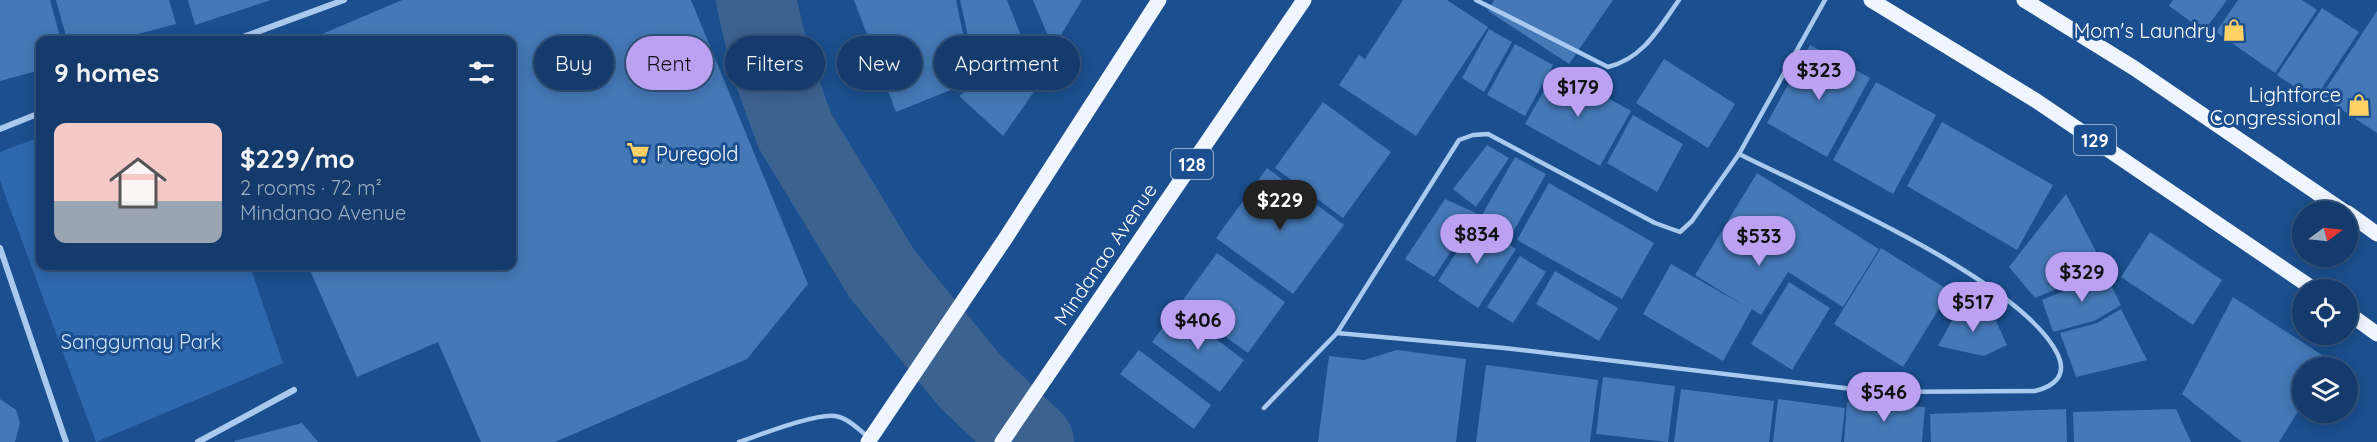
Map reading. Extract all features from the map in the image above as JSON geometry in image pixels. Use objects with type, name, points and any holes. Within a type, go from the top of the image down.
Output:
[{"type":"main road","points":[[869,440],[1005,239],[1159,0]]},
{"type":"main road","name":"Mindanao Avenue","points":[[1002,442],[1304,0]]},
{"type":"main road","name":"129","points":[[1870,0],[2035,100],[2299,279]]},
{"type":"main road","points":[[2024,0],[2134,68],[2330,201]]},
{"type":"main road","points":[[2358,219],[2376,230]]},
{"type":"main road","points":[[2358,320],[2377,334]]},
{"type":"street","points":[[246,36],[344,0]]},
{"type":"street","points":[[0,129],[36,115]]},
{"type":"street","points":[[0,248],[66,442]]},
{"type":"street","points":[[198,442],[294,390]]},
{"type":"lane","points":[[1476,0],[1608,67],[1625,63],[1642,51],[1679,0]]},
{"type":"lane","points":[[1264,408],[1337,333],[1459,140],[1473,135],[1488,134],[1666,229],[1680,232],[1692,221],[1739,154],[1826,0]]},
{"type":"lane","points":[[1337,333],[1504,348],[1878,392],[2035,391],[2051,387],[2060,377],[2062,363],[2050,340],[2019,308],[1930,251],[1739,154]]},
{"type":"lane","points":[[739,442],[809,420],[834,416],[846,420],[869,440]]},
{"type":"green space","name":"Sanggumay Park","points":[[36,138],[36,270],[251,270],[283,363],[96,442],[0,181],[0,152]]},
{"type":"building","points":[[0,0],[50,0],[60,36],[36,36],[36,71],[0,81]]},
{"type":"building","points":[[56,0],[169,0],[176,24],[130,36],[66,36]]},
{"type":"building","points":[[188,0],[271,0],[195,25]]},
{"type":"building","name":"Puregold","points":[[402,0],[691,0],[706,36],[626,36],[626,90],[713,90],[713,53],[725,83],[725,90],[728,90],[808,284],[747,359],[555,442],[481,442],[438,342],[357,377],[310,270],[516,270],[516,36],[317,36]]},
{"type":"building","points":[[854,0],[956,0],[964,36],[934,36],[934,90],[951,90],[896,112],[888,90],[922,90],[922,36],[868,36]]},
{"type":"building","points":[[960,0],[1007,0],[1021,36],[968,36]]},
{"type":"building","points":[[1033,0],[1082,0],[1060,36],[1048,36]]},
{"type":"building","points":[[1403,0],[1447,0],[1488,27],[1416,136],[1339,85],[1359,55],[1365,59]]},
{"type":"building","points":[[1494,0],[1613,0],[1569,64],[1488,11]]},
{"type":"building","points":[[2173,0],[2227,0],[2204,31],[2169,6]]},
{"type":"building","points":[[2238,0],[2302,0],[2317,10],[2275,73],[2216,32]]},
{"type":"building","points":[[2322,8],[2359,32],[2314,100],[2277,75]]},
{"type":"building","points":[[2377,11],[2377,133],[2321,96]]},
{"type":"building","points":[[1489,29],[1512,42],[1484,92],[1462,78]]},
{"type":"building","points":[[1515,44],[1553,65],[1525,116],[1487,95]]},
{"type":"building","points":[[1810,45],[1870,78],[1827,157],[1767,123]]},
{"type":"building","points":[[1664,59],[1735,104],[1708,148],[1636,103]]},
{"type":"building","points":[[1556,69],[1631,111],[1600,166],[1525,124]]},
{"type":"building","points":[[1876,82],[1936,115],[1893,194],[1833,160]]},
{"type":"building","points":[[967,90],[1035,90],[1003,136],[959,96]]},
{"type":"building","points":[[1323,102],[1391,152],[1343,218],[1275,168]]},
{"type":"building","points":[[1633,115],[1683,144],[1657,192],[1607,163]]},
{"type":"building","points":[[1942,122],[2053,185],[2017,250],[1907,186]]},
{"type":"building","points":[[1487,145],[1509,158],[1476,207],[1453,189]]},
{"type":"building","points":[[1515,157],[1546,174],[1513,232],[1482,215]]},
{"type":"building","points":[[1267,168],[1344,225],[1293,294],[1216,238]]},
{"type":"building","points":[[1757,173],[1879,249],[1843,307],[1788,272],[1761,315],[1752,309],[1723,361],[1643,314],[1671,264],[1745,306],[1695,275]]},
{"type":"building","points":[[1549,183],[1654,243],[1622,299],[1517,240]]},
{"type":"building","points":[[2066,194],[2101,261],[2078,280],[2035,298],[2009,267]]},
{"type":"building","points":[[1445,199],[1476,213],[1434,277],[1405,259]]},
{"type":"building","points":[[1476,222],[1516,249],[1478,308],[1438,281]]},
{"type":"building","points":[[2150,232],[2222,280],[2193,325],[2121,277]]},
{"type":"building","points":[[1881,248],[1950,291],[1903,367],[1834,324]]},
{"type":"building","points":[[1217,253],[1285,302],[1248,353],[1180,304]]},
{"type":"building","points":[[1520,256],[1546,272],[1513,323],[1487,307]]},
{"type":"building","points":[[2103,269],[2121,305],[2094,321],[2053,332],[2042,300],[2081,284]]},
{"type":"building","points":[[1555,271],[1618,308],[1599,341],[1536,304]]},
{"type":"building","points":[[1789,282],[1830,308],[1792,370],[1751,344]]},
{"type":"building","points":[[2233,297],[2292,336],[2292,345],[2306,345],[2325,357],[2292,357],[2292,421],[2279,442],[2242,442],[2182,394]]},
{"type":"building","points":[[1962,302],[1995,319],[2007,345],[1984,356],[1938,346]]},
{"type":"building","points":[[1176,309],[1244,360],[1220,392],[1152,342]]},
{"type":"building","points":[[2121,309],[2147,360],[2076,377],[2060,333],[2097,323]]},
{"type":"building","points":[[1139,350],[1211,405],[1194,429],[1120,374]]},
{"type":"building","points":[[1397,350],[1466,359],[1456,442],[1318,442],[1329,356],[1364,360]]},
{"type":"building","points":[[1486,365],[1598,380],[1590,442],[1476,442]]},
{"type":"building","points":[[1603,377],[1675,386],[1668,442],[1596,434]]},
{"type":"building","points":[[1681,389],[1774,401],[1769,442],[1674,442]]},
{"type":"building","points":[[0,399],[16,410],[20,423],[15,442],[0,442]]},
{"type":"building","points":[[1778,399],[1845,408],[1841,442],[1773,442]]},
{"type":"building","points":[[1847,402],[1925,407],[1922,442],[1844,442]]},
{"type":"building","points":[[2066,409],[2067,442],[1931,442],[1930,414]]},
{"type":"building","points":[[2176,409],[2191,442],[2074,442],[2073,412]]},
{"type":"building","points":[[302,423],[318,442],[234,441]]},
{"type":"waterway","points":[[756,0],[771,65],[795,131],[882,274],[970,381],[1034,442]]},
{"type":"place","name":"Mom's Laundry","points":[[2234,30]]},
{"type":"place","name":"Lightforce Congressional","points":[[2359,105]]},
{"type":"place","name":"Puregold","points":[[638,153]]}]
